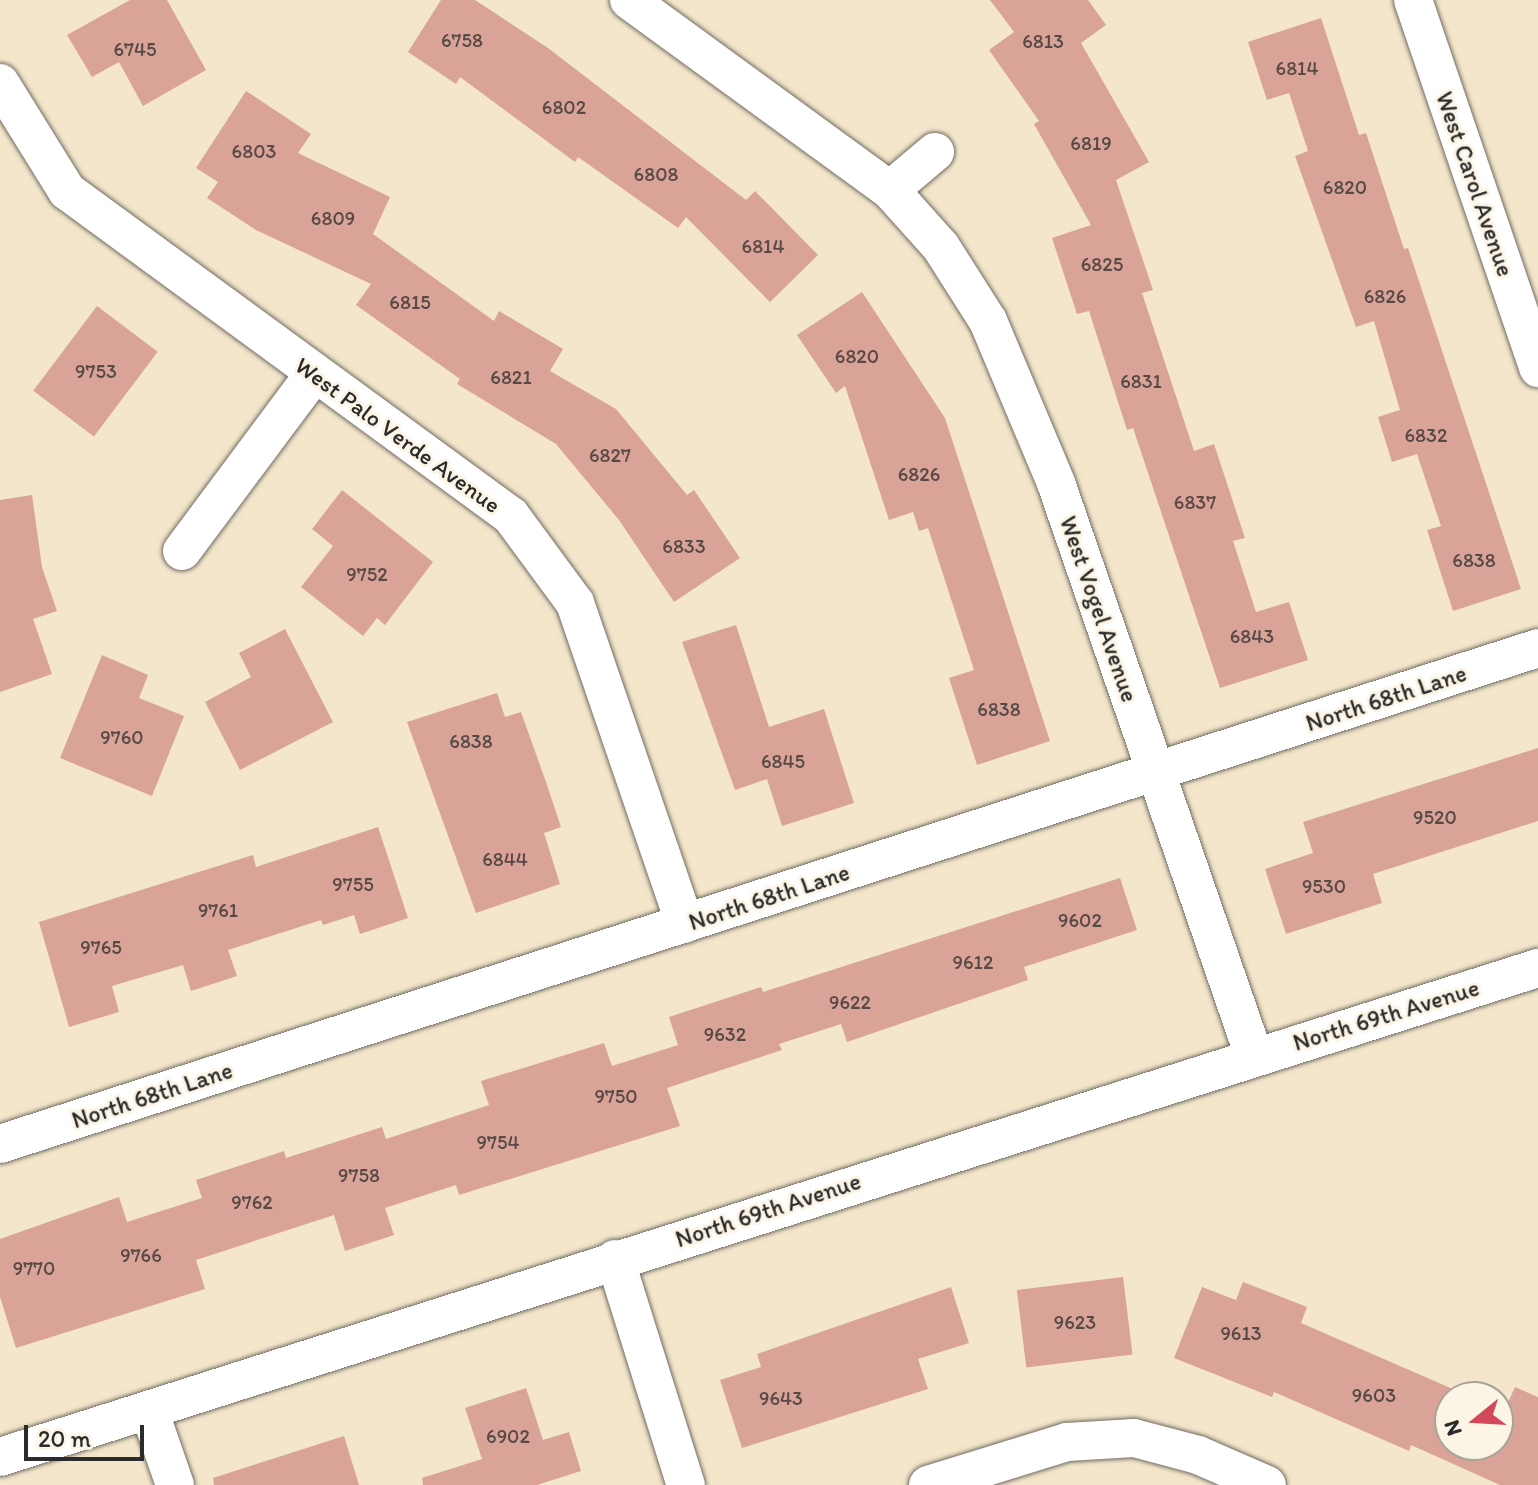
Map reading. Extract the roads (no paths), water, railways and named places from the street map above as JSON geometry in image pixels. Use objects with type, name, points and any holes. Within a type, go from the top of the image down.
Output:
[{"type":"street","name":"West Vogel Avenue","points":[[629,0],[890,190],[941,247],[988,321],[1056,483],[1254,1056]]},
{"type":"street","name":"West Carol Avenue","points":[[1413,0],[1538,368]]},
{"type":"street","name":"West Palo Verde Avenue","points":[[0,83],[67,191],[511,516],[575,603],[685,924]]},
{"type":"street","points":[[890,190],[935,152]]},
{"type":"street","points":[[182,551],[314,374]]},
{"type":"street","name":"North 68th Lane","points":[[0,1144],[1538,648]]},
{"type":"street","name":"North 69th Avenue","points":[[0,1457],[1538,968]]},
{"type":"street","points":[[615,1259],[686,1485]]},
{"type":"street","points":[[149,1410],[175,1485]]},
{"type":"street","points":[[928,1485],[1067,1442],[1134,1438],[1198,1455],[1267,1485]]}]
